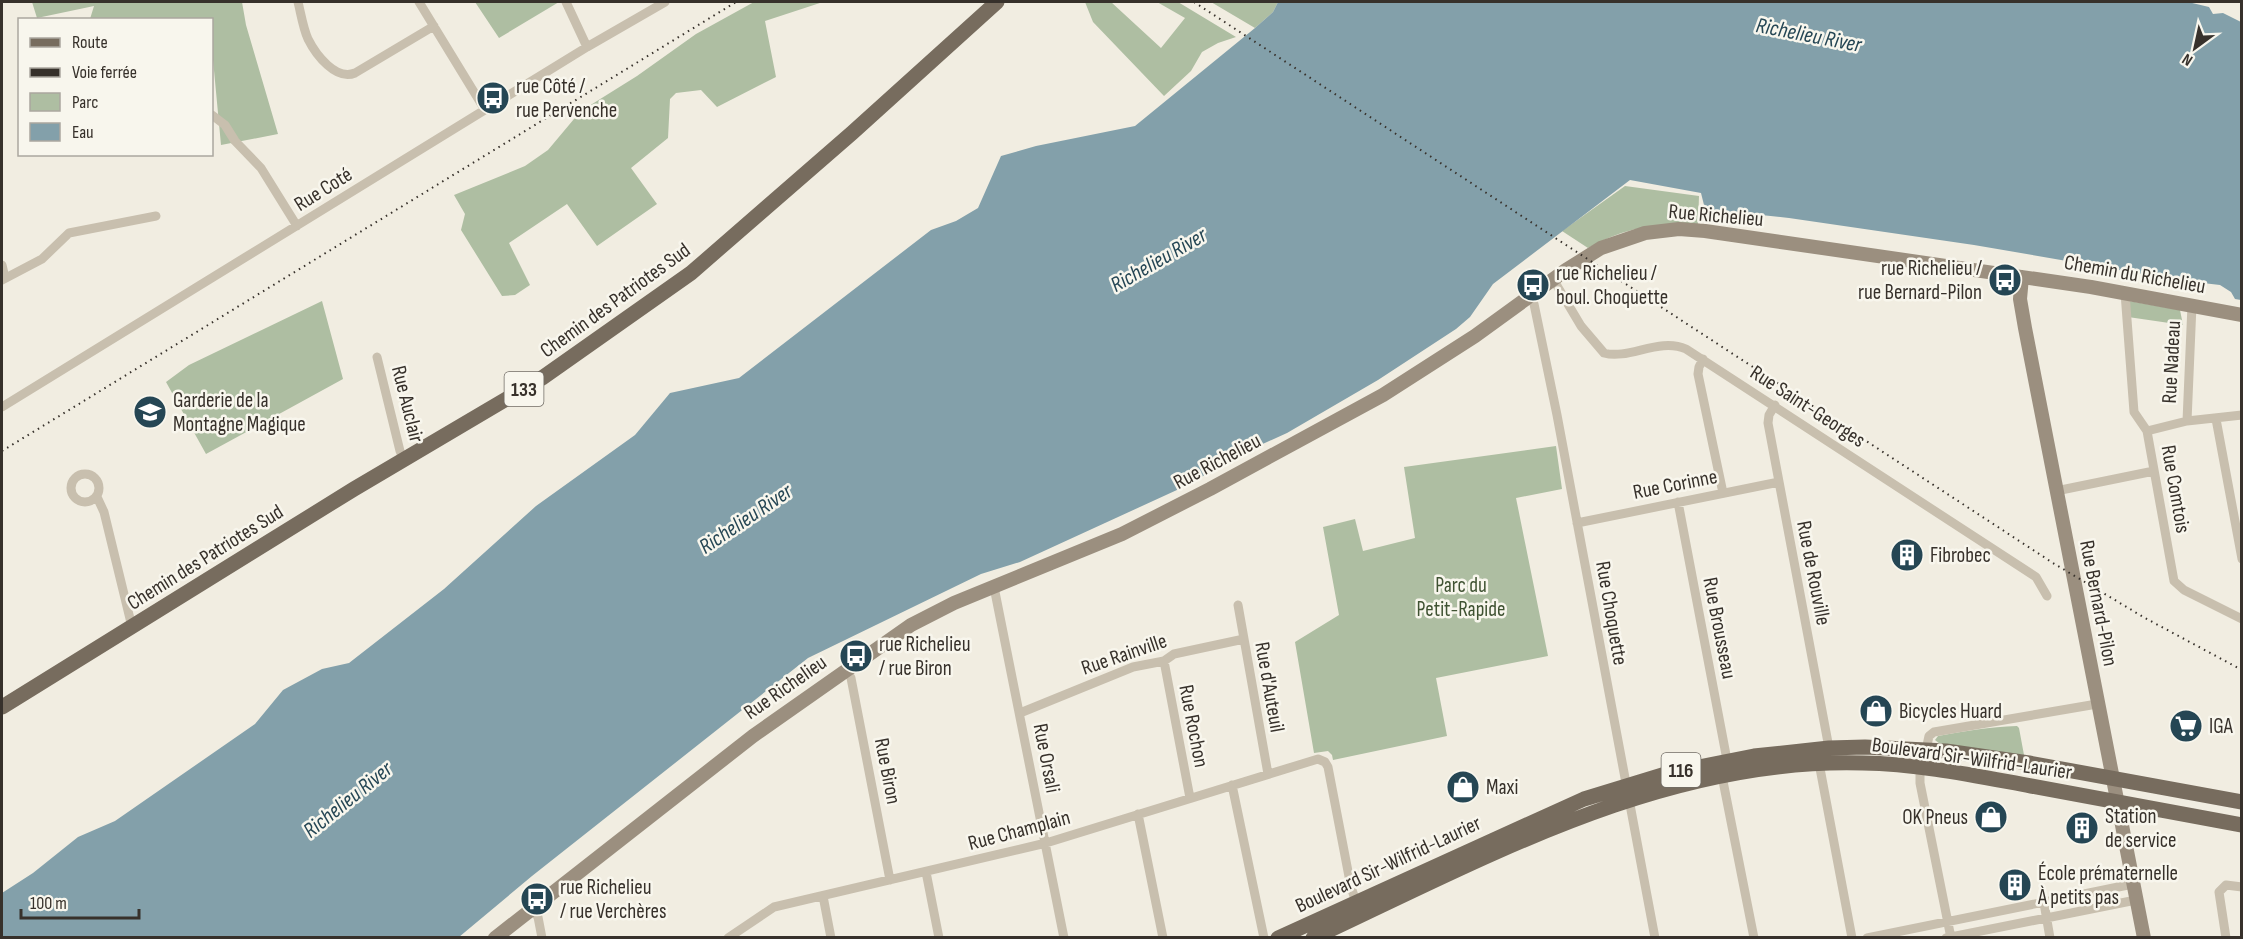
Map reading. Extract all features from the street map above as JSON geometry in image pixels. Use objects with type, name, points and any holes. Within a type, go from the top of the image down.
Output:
[{"type":"main road","name":"Chemin des Patriotes Sud","points":[[2,707],[542,378],[681,282],[852,133],[997,2]]},
{"type":"main road","name":"Rue Richelieu","points":[[495,938],[753,736],[916,622],[937,611],[1122,534],[1297,442],[1407,381],[1553,279],[1612,243],[1645,233],[1679,229],[1705,231],[2022,277]]},
{"type":"main road","name":"Chemin du Richelieu","points":[[2022,277],[2125,292],[2241,315]]},
{"type":"main road","name":"Rue Bernard-Pilon","points":[[2022,277],[2020,299],[2144,938]]},
{"type":"main road","name":"Boulevard Sir-Wilfrid-Laurier","points":[[1313,938],[1669,772],[1727,760],[1829,748],[1926,750],[2000,758],[2112,780]]},
{"type":"main road","name":"Boulevard Sir-Wilfrid-Laurier","points":[[1278,938],[1550,813],[1627,792],[1722,776],[1819,763],[1863,763],[1920,767],[2117,802]]},
{"type":"main road","name":"116","points":[[2112,780],[2241,802]]},
{"type":"main road","name":"116","points":[[2117,802],[2241,825]]},
{"type":"street","points":[[298,2],[310,43],[332,69],[341,75],[355,73],[434,26]]},
{"type":"street","points":[[420,2],[485,110]]},
{"type":"street","points":[[566,2],[587,47]]},
{"type":"street","name":"Rue Coté","points":[[2,407],[664,2]]},
{"type":"street","points":[[213,116],[225,125],[235,141],[261,168],[297,226]]},
{"type":"street","points":[[2,265],[3,279],[42,259],[69,233],[156,216]]},
{"type":"street","name":"Rue Saint-Georges","points":[[1553,279],[1581,326],[1604,353],[1616,354],[1674,345],[1686,349],[2036,577],[2047,596]]},
{"type":"street","name":"Rue Comtois","points":[[2125,292],[2134,412],[2147,431],[2175,584],[2241,619]]},
{"type":"street","name":"Rue Choquette","points":[[1529,297],[1536,313],[1655,938]]},
{"type":"street","name":"Rue Nadeau","points":[[2187,421],[2192,305]]},
{"type":"street","name":"Rue Auclair","points":[[377,357],[404,460]]},
{"type":"street","points":[[1703,359],[1698,374],[1723,493]]},
{"type":"street","name":"Rue de Rouville","points":[[1775,405],[1769,415],[1768,423],[1829,748]]},
{"type":"street","points":[[2147,431],[2187,421],[2241,415]]},
{"type":"street","points":[[2216,419],[2241,559]]},
{"type":"street","points":[[2056,491],[2154,471]]},
{"type":"street","name":"Rue Corinne","points":[[1577,523],[1779,482]]},
{"type":"street","points":[[97,497],[104,512],[132,627]]},
{"type":"street","name":"Rue Brousseau","points":[[1678,502],[1727,760]]},
{"type":"street","name":"Rue Orsali","points":[[994,587],[1064,938]]},
{"type":"street","name":"Rue d'Auteuil","points":[[1238,605],[1268,774]]},
{"type":"street","name":"Rue Rainville","points":[[1020,713],[1124,671],[1164,661],[1174,654],[1244,639]]},
{"type":"street","name":"Rue Rochon","points":[[1164,661],[1191,798]]},
{"type":"street","name":"Rue Biron","points":[[846,669],[851,678],[890,880]]},
{"type":"street","points":[[1926,750],[1929,736],[1934,732],[2097,704]]},
{"type":"street","name":"Rue Champlain","points":[[728,938],[771,909],[1046,843],[1268,774],[1322,760],[1328,765],[1356,902]]},
{"type":"street","points":[[1819,763],[1852,938]]},
{"type":"street","points":[[1920,767],[1920,783],[1949,937],[2136,900]]},
{"type":"street","points":[[1722,776],[1754,938]]},
{"type":"street","points":[[1232,785],[1264,938]]},
{"type":"street","points":[[1138,814],[1163,938]]},
{"type":"street","points":[[926,872],[939,938]]},
{"type":"street","points":[[1867,938],[2133,884]]},
{"type":"street","points":[[2226,938],[2219,896],[2222,887],[2228,885],[2241,887]]},
{"type":"street","points":[[823,896],[831,938]]},
{"type":"street","points":[[2044,903],[2050,938]]},
{"type":"street","points":[[532,909],[538,917],[542,938]]},
{"type":"green space","points":[[32,2],[242,2],[246,25],[278,134],[221,145],[213,60],[213,18],[90,18],[94,6],[37,18]]},
{"type":"green space","points":[[475,2],[559,2],[499,38]]},
{"type":"green space","points":[[754,2],[823,2],[765,21],[776,77],[717,107],[701,90],[676,93],[670,99],[668,138],[631,168],[657,204],[597,246],[567,204],[509,243],[530,285],[515,295],[502,296],[461,230],[465,214],[454,195],[525,166],[548,150],[574,119],[589,106],[637,76],[696,34]]},
{"type":"green space","points":[[1085,2],[1111,2],[1161,48],[1185,18],[1157,2],[1178,2],[1236,37],[1202,52],[1191,71],[1164,96],[1093,22]]},
{"type":"green space","points":[[1211,2],[1278,2],[1273,12],[1255,28]]},
{"type":"green space","points":[[1625,186],[1699,196],[1698,225],[1642,228],[1614,236],[1588,248],[1562,231]]},
{"type":"green space","points":[[322,301],[343,379],[206,454],[166,382],[189,365]]},
{"type":"green space","points":[[2129,301],[2180,310],[2183,325],[2128,317]]},
{"type":"green space","name":"Parc du Petit-Rapide","points":[[1556,446],[1562,489],[1516,498],[1548,656],[1436,678],[1447,736],[1333,760],[1328,751],[1314,753],[1295,642],[1339,615],[1323,527],[1355,519],[1363,551],[1415,538],[1404,467]]},
{"type":"green space","points":[[2017,726],[2024,755],[1940,744],[1935,740],[1938,736],[1958,732]]},
{"type":"water","name":"Richelieu River","points":[[1278,2],[2188,2],[2209,7],[2213,14],[2223,13],[2241,22],[2241,300],[2235,299],[2231,292],[2220,285],[2177,280],[1974,245],[1789,218],[1705,209],[1701,193],[1630,180],[1493,284],[1470,317],[1456,329],[1378,380],[1287,433],[1236,456],[1190,484],[1020,562],[981,574],[808,658],[532,876],[459,937],[2,937],[2,893],[33,873],[78,837],[115,821],[255,724],[283,690],[322,669],[349,663],[444,589],[536,506],[635,435],[670,393],[739,378],[931,230],[956,221],[978,208],[1001,156],[1036,146],[1135,126],[1255,28],[1273,12]]},
{"type":"railway","points":[[2,451],[736,2]]},
{"type":"railway","points":[[1194,2],[2053,563],[2145,618],[2242,670]]},
{"type":"place","name":"rue Côté / rue Pervenche","points":[[493,98]]},
{"type":"place","name":"rue Richelieu / rue Bernard-Pilon","points":[[2005,280]]},
{"type":"place","name":"rue Richelieu / boul. Choquette","points":[[1533,285]]},
{"type":"place","name":"Garderie de la Montagne Magique","points":[[150,412]]},
{"type":"place","name":"Fibrobec","points":[[1907,555]]},
{"type":"place","name":"rue Richelieu / rue Biron","points":[[856,656]]},
{"type":"place","name":"Bicycles Huard","points":[[1876,711]]},
{"type":"place","name":"IGA","points":[[2186,726]]},
{"type":"place","name":"Maxi","points":[[1463,787]]},
{"type":"place","name":"OK Pneus","points":[[1991,817]]},
{"type":"place","name":"Station de service","points":[[2082,828]]},
{"type":"place","name":"École prématernelle À petits pas","points":[[2015,885]]},
{"type":"place","name":"rue Richelieu / rue Verchères","points":[[537,899]]}]
